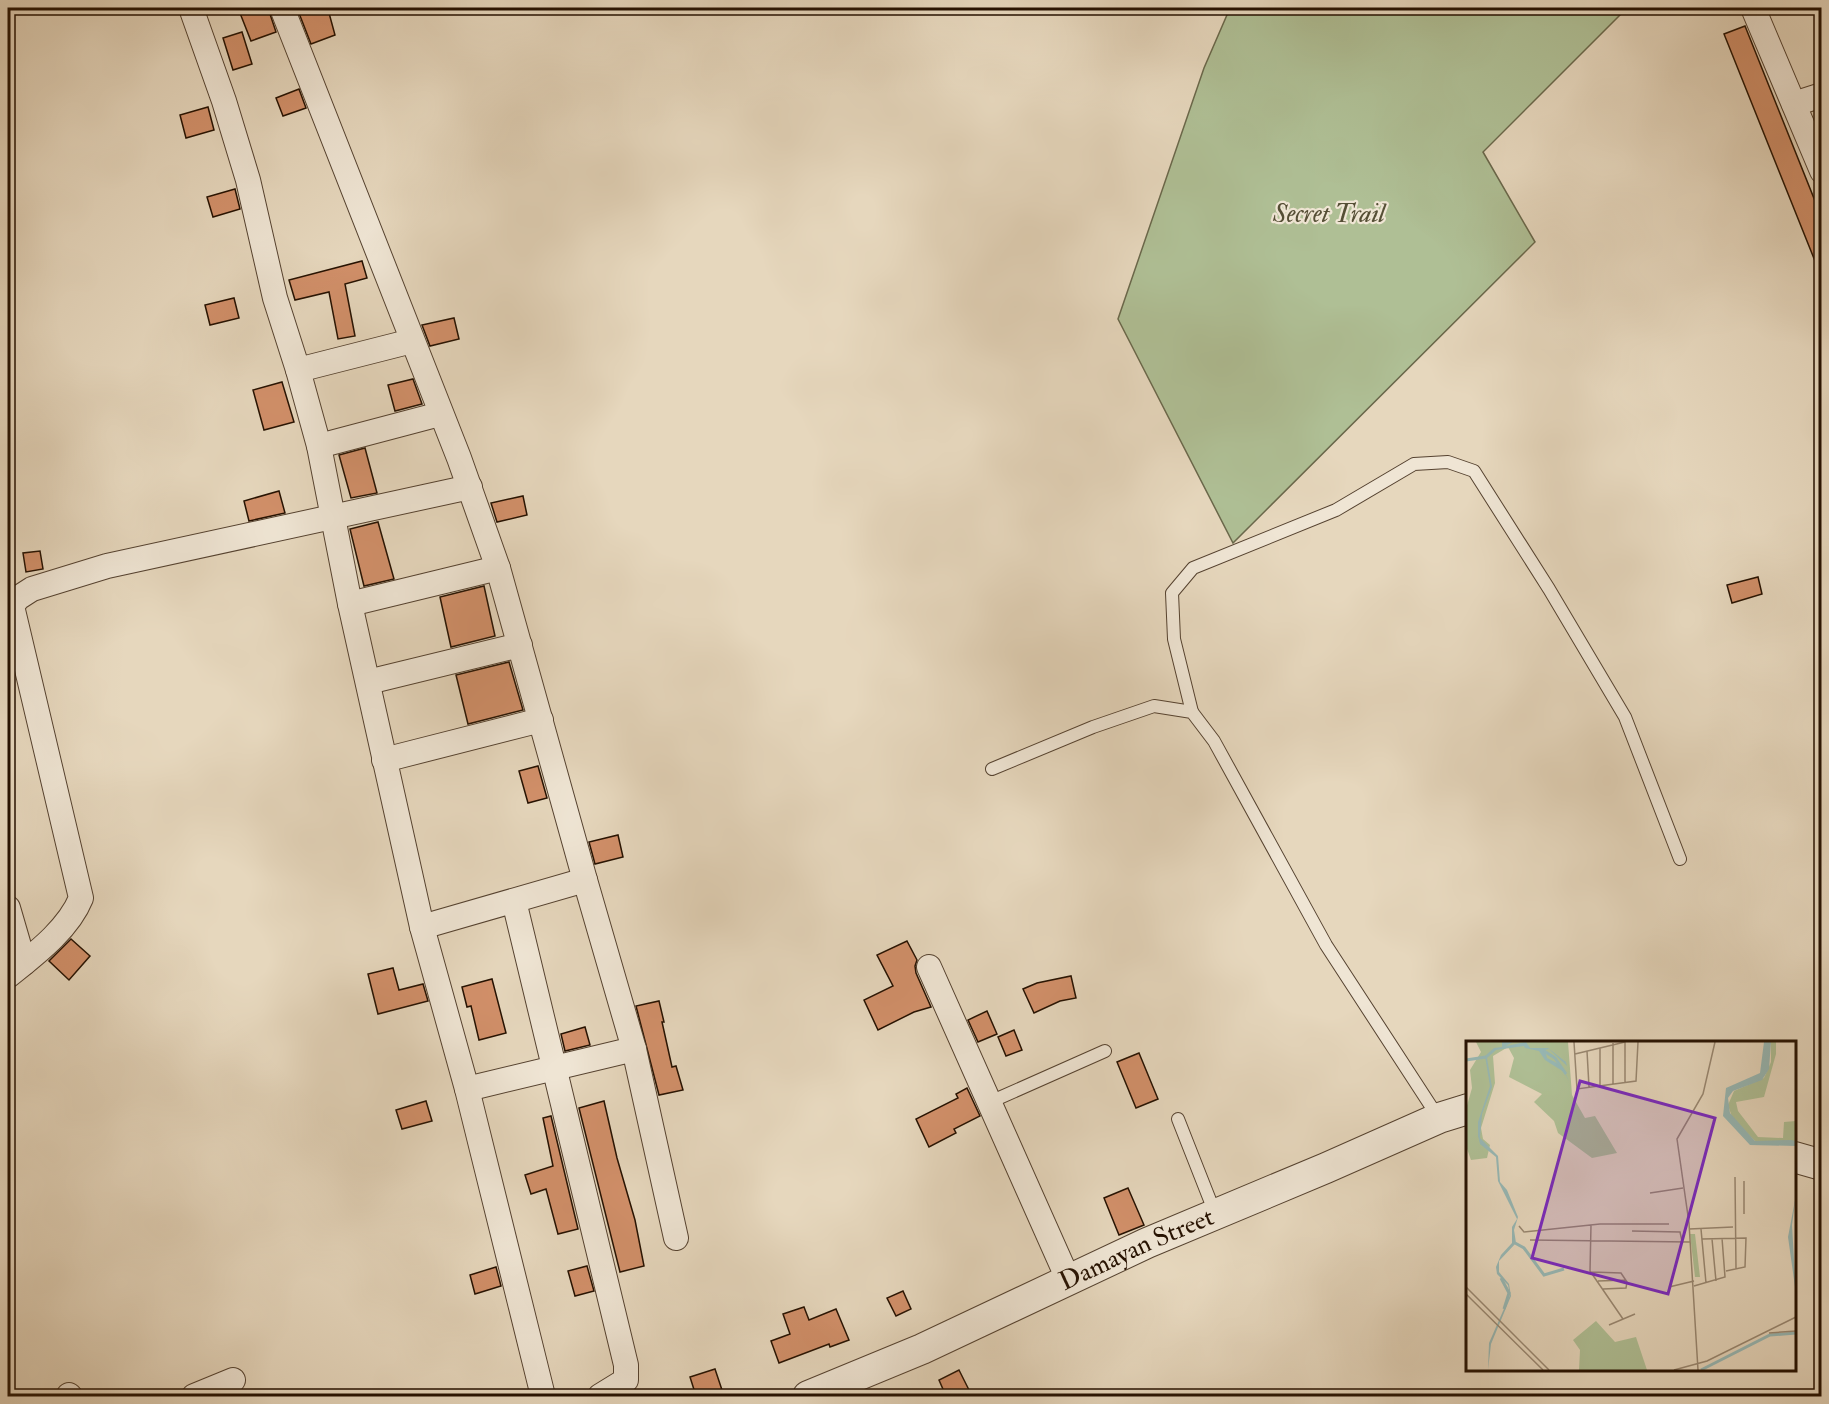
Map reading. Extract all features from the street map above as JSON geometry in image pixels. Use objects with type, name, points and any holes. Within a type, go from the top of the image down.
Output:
[{"type":"street","points":[[191,8],[224,101],[248,180],[275,298],[319,446],[350,604],[422,927],[467,1089],[543,1396]]},
{"type":"street","points":[[282,8],[470,487],[498,568],[634,1049],[676,1238]]},
{"type":"street","points":[[1753,8],[1821,171]]},
{"type":"street","points":[[1794,104],[1821,95]]},
{"type":"street","points":[[298,370],[412,341]]},
{"type":"street","points":[[319,446],[440,414]]},
{"type":"street","points":[[16,970],[41,949],[76,912],[81,898],[10,609],[18,598],[32,589],[107,566],[470,487]]},
{"type":"street","points":[[350,604],[498,568]]},
{"type":"street","points":[[368,682],[520,645]]},
{"type":"street","points":[[384,760],[541,720]]},
{"type":"street","points":[[422,927],[585,880]]},
{"type":"street","points":[[514,901],[626,1365],[626,1380],[600,1396]]},
{"type":"street","points":[[8,908],[16,970]]},
{"type":"street","points":[[929,967],[1068,1279]]},
{"type":"street","points":[[467,1089],[634,1049]]},
{"type":"street","name":"Damayan Street","points":[[808,1396],[922,1349],[1068,1279],[1215,1213],[1326,1168],[1439,1118],[1466,1109]]},
{"type":"street","points":[[1796,1158],[1821,1165]]},
{"type":"street","points":[[194,1396],[233,1380]]},
{"type":"lane","points":[[1439,1118],[1326,945],[1214,741],[1191,712],[1174,639],[1172,593],[1193,568],[1336,510],[1414,464],[1448,462],[1474,471],[1549,589],[1625,717],[1680,859]]},
{"type":"lane","points":[[992,769],[1093,727],[1154,706],[1191,712]]},
{"type":"lane","points":[[990,1102],[1105,1051]]},
{"type":"lane","points":[[1178,1119],[1215,1213]]},
{"type":"green space","name":"Secret Trail","points":[[1230,8],[1627,8],[1483,152],[1535,242],[1233,543],[1118,319],[1204,68]]},
{"type":"building","points":[[238,8],[268,8],[276,32],[251,41]]},
{"type":"building","points":[[297,8],[337,8],[338,10],[329,13],[335,35],[311,44]]},
{"type":"building","points":[[1745,26],[1821,216],[1821,276],[1724,34]]},
{"type":"building","points":[[242,32],[252,64],[233,70],[223,38]]},
{"type":"building","points":[[299,89],[306,108],[283,116],[276,98]]},
{"type":"building","points":[[208,107],[214,130],[186,138],[180,115]]},
{"type":"building","points":[[235,189],[240,209],[213,217],[207,197]]},
{"type":"building","points":[[362,261],[367,278],[345,284],[355,336],[338,339],[329,292],[295,300],[289,280]]},
{"type":"building","points":[[234,298],[239,318],[210,325],[205,305]]},
{"type":"building","points":[[454,318],[459,339],[430,346],[422,325]]},
{"type":"building","points":[[413,379],[422,404],[395,411],[388,385]]},
{"type":"building","points":[[282,382],[294,422],[264,430],[253,390]]},
{"type":"building","points":[[365,448],[377,493],[351,498],[339,455]]},
{"type":"building","points":[[279,491],[285,513],[249,521],[244,501]]},
{"type":"building","points":[[523,496],[527,515],[497,522],[491,503]]},
{"type":"building","points":[[378,522],[394,579],[364,586],[350,529]]},
{"type":"building","points":[[40,551],[43,569],[26,572],[23,553]]},
{"type":"building","points":[[1758,577],[1762,594],[1732,603],[1727,585]]},
{"type":"building","points":[[484,586],[495,636],[451,647],[440,597]]},
{"type":"building","points":[[509,662],[523,710],[468,724],[456,675]]},
{"type":"building","points":[[538,766],[547,798],[528,803],[519,771]]},
{"type":"building","points":[[618,835],[623,857],[595,864],[589,842]]},
{"type":"building","points":[[71,939],[90,956],[69,980],[49,961]]},
{"type":"building","points":[[907,941],[917,960],[916,973],[931,1007],[914,1012],[878,1030],[864,1000],[893,986],[877,955]]},
{"type":"building","points":[[393,968],[399,990],[423,984],[428,1001],[378,1014],[368,974]]},
{"type":"building","points":[[1071,976],[1076,998],[1060,1001],[1034,1013],[1023,989],[1037,983]]},
{"type":"building","points":[[492,979],[506,1033],[479,1040],[471,1006],[467,1007],[462,987]]},
{"type":"building","points":[[659,1001],[672,1067],[676,1066],[683,1090],[659,1095],[636,1006]]},
{"type":"building","points":[[987,1011],[997,1034],[978,1042],[968,1020]]},
{"type":"building","points":[[585,1027],[590,1045],[565,1051],[561,1034]]},
{"type":"building","points":[[1014,1030],[1022,1050],[1006,1056],[998,1037]]},
{"type":"building","points":[[1139,1053],[1158,1099],[1136,1108],[1117,1062]]},
{"type":"building","points":[[967,1088],[980,1116],[954,1129],[956,1133],[929,1147],[916,1119],[958,1098],[956,1094]]},
{"type":"building","points":[[426,1101],[432,1121],[402,1129],[396,1110]]},
{"type":"building","points":[[604,1101],[635,1220],[644,1266],[620,1272],[579,1108]]},
{"type":"building","points":[[551,1116],[578,1229],[558,1234],[546,1189],[531,1194],[525,1175],[553,1166],[543,1118]]},
{"type":"building","points":[[1128,1188],[1144,1225],[1119,1235],[1104,1198]]},
{"type":"building","points":[[587,1266],[594,1291],[575,1296],[568,1271]]},
{"type":"building","points":[[496,1267],[501,1286],[475,1294],[470,1275]]},
{"type":"building","points":[[903,1291],[911,1309],[896,1316],[887,1298]]},
{"type":"building","points":[[804,1307],[809,1320],[836,1309],[849,1340],[830,1347],[829,1344],[779,1363],[771,1341],[790,1334],[783,1314]]},
{"type":"building","points":[[715,1369],[724,1396],[696,1396],[690,1377]]},
{"type":"building","points":[[959,1370],[972,1396],[946,1396],[939,1380]]}]
